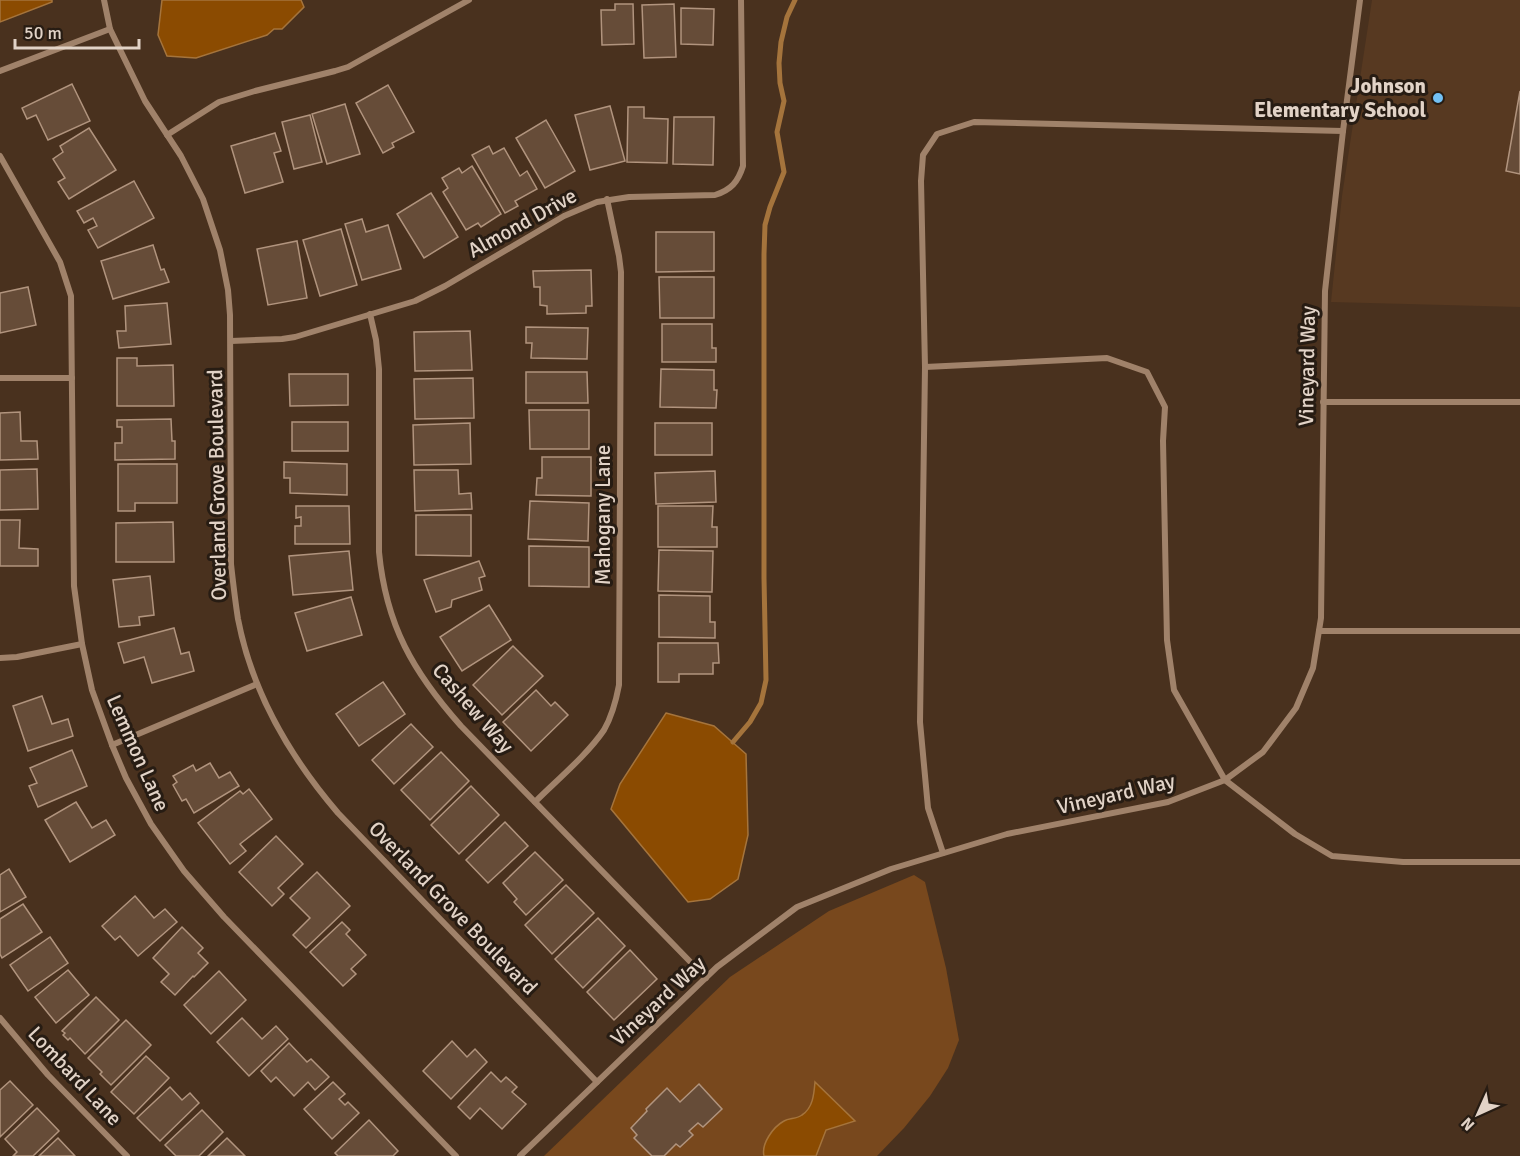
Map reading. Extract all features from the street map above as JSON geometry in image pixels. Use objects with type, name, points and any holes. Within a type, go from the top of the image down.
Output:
[{"type":"street","name":"Overland Grove Boulevard","points":[[104,0],[110,29],[145,101],[193,178],[213,226],[225,270],[231,341],[231,564],[238,621],[257,684],[291,750],[338,813],[597,1082]]},
{"type":"street","points":[[167,135],[219,102],[348,67],[469,0]]},
{"type":"street","name":"Almond Drive","points":[[231,341],[296,337],[415,301],[584,206],[607,199],[629,197],[715,195],[734,186],[740,178],[743,166],[741,0]]},
{"type":"street","name":"Vineyard Way","points":[[520,1156],[717,967],[797,907],[891,869],[942,853],[1007,834],[1168,802],[1225,780],[1263,752],[1296,708],[1313,668],[1321,618],[1325,291],[1360,0]]},
{"type":"street","points":[[0,71],[110,29]]},
{"type":"street","points":[[942,853],[928,808],[920,722],[925,367],[921,181],[923,155],[937,134],[974,122],[1343,131]]},
{"type":"street","name":"Lemmon Lane","points":[[0,156],[60,262],[71,296],[74,586],[82,644],[92,690],[126,778],[150,824],[184,871],[224,917],[456,1156]]},
{"type":"street","name":"Mahogany Lane","points":[[535,802],[588,749],[604,729],[614,710],[619,685],[621,272],[607,199]]},
{"type":"street","name":"Cashew Way","points":[[369,314],[380,369],[379,552],[387,601],[410,656],[425,682],[461,726],[706,978]]},
{"type":"street","points":[[925,367],[1107,358],[1147,372],[1164,407],[1167,640],[1174,690],[1225,780],[1295,834],[1332,856],[1403,862],[1520,862]]},
{"type":"street","points":[[0,378],[72,378]]},
{"type":"street","points":[[1323,402],[1520,402]]},
{"type":"street","points":[[1319,631],[1520,631]]},
{"type":"street","points":[[0,658],[17,657],[82,644]]},
{"type":"street","points":[[112,746],[257,684]]},
{"type":"street","name":"Lombard Lane","points":[[0,1018],[48,1075],[127,1156]]},
{"type":"shaded area","points":[[0,0],[52,0],[52,2],[0,22]]},
{"type":"shaded area","points":[[162,0],[301,0],[304,7],[282,29],[274,29],[267,35],[196,58],[167,56],[158,35]]},
{"type":"shaded area","name":"Johnson Elementary School","points":[[1372,0],[1520,0],[1520,307],[1331,302],[1342,196]]},
{"type":"shaded area","points":[[666,713],[714,726],[746,754],[748,835],[738,879],[710,899],[688,902],[611,809],[620,784]]},
{"type":"shaded area","points":[[914,875],[925,882],[946,968],[959,1040],[948,1068],[930,1096],[877,1156],[544,1156],[730,977],[829,911]]},
{"type":"shaded area","points":[[815,1082],[855,1121],[826,1130],[816,1156],[764,1156],[766,1141],[776,1127],[786,1120],[800,1116],[809,1109]]},
{"type":"building","points":[[615,4],[633,4],[634,44],[602,45],[601,10],[615,10]]},
{"type":"building","points":[[674,4],[676,57],[644,58],[642,5]]},
{"type":"building","points":[[681,8],[714,9],[713,45],[681,44]]},
{"type":"building","points":[[72,84],[90,121],[48,140],[36,115],[27,119],[22,108]]},
{"type":"building","points":[[388,85],[414,132],[392,143],[394,147],[383,153],[356,103]]},
{"type":"building","points":[[1520,91],[1520,174],[1506,171]]},
{"type":"building","points":[[345,104],[360,154],[327,164],[312,114]]},
{"type":"building","points":[[610,106],[625,161],[590,170],[575,115]]},
{"type":"building","points":[[628,107],[644,107],[644,118],[668,119],[667,163],[627,162]]},
{"type":"building","points":[[310,115],[322,162],[294,169],[282,122]]},
{"type":"building","points":[[674,117],[714,117],[713,165],[673,164]]},
{"type":"building","points":[[546,120],[575,171],[545,188],[516,138]]},
{"type":"building","points":[[89,128],[116,170],[69,199],[58,182],[65,178],[53,159],[63,152],[60,146]]},
{"type":"building","points":[[275,133],[281,151],[274,153],[283,182],[245,193],[231,146]]},
{"type":"building","points":[[489,146],[493,154],[504,148],[520,176],[527,171],[537,189],[515,201],[518,206],[505,213],[472,155]]},
{"type":"building","points":[[472,166],[501,214],[481,227],[478,223],[466,230],[443,192],[448,188],[442,178],[459,168],[462,173]]},
{"type":"building","points":[[134,181],[154,218],[98,248],[88,230],[97,226],[93,218],[84,223],[77,211]]},
{"type":"building","points":[[431,193],[458,237],[424,258],[397,214]]},
{"type":"building","points":[[362,219],[366,232],[388,225],[401,269],[362,280],[345,224]]},
{"type":"building","points":[[341,229],[357,285],[320,296],[303,240]]},
{"type":"building","points":[[656,232],[714,232],[714,271],[656,272]]},
{"type":"building","points":[[297,241],[307,298],[268,305],[257,249]]},
{"type":"building","points":[[153,245],[161,270],[164,269],[169,282],[113,299],[101,261]]},
{"type":"building","points":[[591,270],[592,306],[586,306],[586,313],[547,314],[547,306],[540,305],[540,287],[534,287],[533,271]]},
{"type":"building","points":[[659,277],[714,277],[714,318],[660,318]]},
{"type":"building","points":[[28,287],[36,325],[0,333],[0,293]]},
{"type":"building","points":[[167,303],[171,344],[119,348],[117,331],[126,331],[125,306]]},
{"type":"building","points":[[662,324],[712,324],[712,348],[716,348],[716,362],[662,362]]},
{"type":"building","points":[[526,327],[588,328],[587,359],[531,358],[532,343],[526,343]]},
{"type":"building","points":[[470,331],[472,370],[415,371],[414,332]]},
{"type":"building","points":[[117,358],[137,358],[137,366],[173,365],[174,406],[117,406]]},
{"type":"building","points":[[661,369],[714,370],[714,390],[717,390],[716,408],[660,407]]},
{"type":"building","points":[[526,372],[587,372],[588,403],[526,403]]},
{"type":"building","points":[[289,374],[348,374],[348,405],[290,406]]},
{"type":"building","points":[[473,378],[474,418],[415,419],[414,379]]},
{"type":"building","points":[[529,410],[589,410],[589,449],[530,449]]},
{"type":"building","points":[[20,412],[21,441],[37,441],[38,459],[0,460],[0,413]]},
{"type":"building","points":[[171,419],[175,459],[115,460],[115,443],[122,443],[122,427],[117,427],[117,420]]},
{"type":"building","points":[[292,422],[348,422],[348,451],[292,451]]},
{"type":"building","points":[[470,423],[471,464],[414,465],[413,425]]},
{"type":"building","points":[[655,423],[712,423],[712,455],[655,455]]},
{"type":"building","points":[[542,457],[591,457],[591,496],[536,495],[537,478],[542,478]]},
{"type":"building","points":[[284,462],[347,464],[347,495],[290,493],[290,478],[284,478]]},
{"type":"building","points":[[118,464],[177,464],[177,503],[135,503],[135,511],[118,511]]},
{"type":"building","points":[[37,469],[38,509],[0,510],[0,470]]},
{"type":"building","points":[[414,470],[458,470],[459,494],[471,493],[472,509],[415,511]]},
{"type":"building","points":[[715,471],[716,502],[656,504],[655,473]]},
{"type":"building","points":[[530,501],[589,503],[588,541],[528,539]]},
{"type":"building","points":[[296,506],[349,506],[350,544],[295,544],[295,526],[301,526],[301,517],[296,518]]},
{"type":"building","points":[[658,506],[713,506],[712,527],[717,527],[717,547],[658,547]]},
{"type":"building","points":[[416,515],[471,515],[471,556],[416,555]]},
{"type":"building","points":[[0,520],[20,520],[19,548],[38,549],[38,566],[0,566]]},
{"type":"building","points":[[173,522],[174,562],[116,562],[116,523]]},
{"type":"building","points":[[529,546],[589,547],[589,587],[529,586]]},
{"type":"building","points":[[659,550],[713,551],[712,592],[658,591]]},
{"type":"building","points":[[349,551],[353,590],[293,595],[289,556]]},
{"type":"building","points":[[479,561],[485,576],[479,578],[482,590],[452,600],[451,607],[436,612],[424,580]]},
{"type":"building","points":[[150,576],[154,615],[139,617],[140,625],[119,627],[113,580]]},
{"type":"building","points":[[659,595],[710,596],[710,622],[715,622],[715,638],[659,637]]},
{"type":"building","points":[[351,597],[362,635],[307,651],[295,613]]},
{"type":"building","points":[[489,605],[511,640],[462,671],[440,637]]},
{"type":"building","points":[[174,628],[181,654],[189,652],[194,671],[152,683],[144,657],[124,663],[118,643]]},
{"type":"building","points":[[658,643],[718,643],[719,663],[713,663],[713,674],[679,674],[679,682],[658,682]]},
{"type":"building","points":[[513,646],[543,676],[502,715],[473,685]]},
{"type":"building","points":[[383,682],[405,714],[359,746],[336,714]]},
{"type":"building","points":[[536,690],[551,706],[555,702],[568,715],[531,751],[503,722]]},
{"type":"building","points":[[42,696],[52,724],[68,719],[73,736],[28,751],[13,706]]},
{"type":"building","points":[[411,724],[433,747],[394,784],[372,760]]},
{"type":"building","points":[[72,750],[87,786],[38,807],[29,786],[37,783],[30,768]]},
{"type":"building","points":[[441,752],[469,781],[430,820],[401,790]]},
{"type":"building","points":[[210,763],[219,778],[230,772],[239,786],[194,813],[186,799],[182,801],[173,785],[177,782],[173,776],[193,765],[196,771]]},
{"type":"building","points":[[471,786],[499,815],[459,854],[431,825]]},
{"type":"building","points":[[249,789],[272,819],[240,844],[246,851],[230,864],[198,823],[240,791],[243,794]]},
{"type":"building","points":[[76,802],[92,828],[106,820],[115,835],[70,862],[45,820]]},
{"type":"building","points":[[505,822],[528,846],[488,883],[466,860]]},
{"type":"building","points":[[276,836],[303,864],[278,888],[284,894],[272,906],[239,872]]},
{"type":"building","points":[[535,852],[563,880],[526,915],[514,902],[517,899],[503,883]]},
{"type":"building","points":[[9,869],[26,897],[0,912],[0,875]]},
{"type":"building","points":[[317,872],[350,906],[306,948],[293,935],[310,918],[290,898]]},
{"type":"building","points":[[566,885],[594,913],[552,954],[525,925]]},
{"type":"building","points":[[135,896],[154,918],[165,909],[177,922],[138,956],[120,936],[115,940],[102,926]]},
{"type":"building","points":[[23,904],[42,932],[2,958],[0,919]]},
{"type":"building","points":[[598,918],[625,946],[583,988],[555,959]]},
{"type":"building","points":[[342,922],[350,930],[346,934],[366,955],[351,969],[356,974],[343,986],[310,952]]},
{"type":"building","points":[[182,927],[203,948],[198,953],[208,963],[175,995],[161,982],[169,974],[153,958]]},
{"type":"building","points":[[50,937],[68,963],[28,991],[10,965]]},
{"type":"building","points":[[630,950],[657,979],[614,1020],[587,992]]},
{"type":"building","points":[[68,970],[89,995],[56,1023],[35,997]]},
{"type":"building","points":[[219,971],[246,1000],[211,1034],[184,1005]]},
{"type":"building","points":[[96,997],[119,1020],[85,1054],[70,1038],[68,1040],[63,1035],[65,1033],[62,1031]]},
{"type":"building","points":[[242,1018],[262,1039],[276,1026],[288,1039],[249,1076],[217,1042]]},
{"type":"building","points":[[126,1020],[151,1045],[111,1085],[88,1058]]},
{"type":"building","points":[[452,1041],[467,1057],[475,1049],[487,1062],[451,1099],[423,1071]]},
{"type":"building","points":[[289,1043],[307,1062],[311,1059],[329,1077],[315,1090],[308,1082],[294,1096],[276,1077],[271,1082],[261,1071]]},
{"type":"building","points":[[146,1056],[169,1078],[134,1114],[111,1092]]},
{"type":"building","points":[[491,1072],[501,1082],[506,1077],[517,1087],[512,1092],[526,1104],[502,1129],[480,1108],[470,1119],[458,1107]]},
{"type":"building","points":[[10,1081],[33,1105],[0,1137],[0,1090]]},
{"type":"building","points":[[333,1082],[345,1094],[339,1099],[345,1105],[348,1102],[359,1113],[332,1139],[304,1109]]},
{"type":"building","points":[[699,1084],[722,1109],[703,1127],[698,1123],[689,1131],[693,1135],[680,1147],[676,1144],[664,1156],[652,1156],[634,1138],[637,1135],[631,1128],[667,1088],[680,1102]]},
{"type":"building","points":[[170,1087],[182,1100],[190,1093],[199,1103],[160,1141],[137,1118]]},
{"type":"building","points":[[37,1108],[59,1131],[33,1156],[13,1156],[17,1152],[5,1139]]},
{"type":"building","points":[[202,1110],[223,1132],[199,1156],[176,1156],[165,1145]]},
{"type":"building","points":[[369,1120],[398,1151],[393,1156],[338,1156],[335,1153]]},
{"type":"building","points":[[58,1138],[75,1156],[39,1156]]},
{"type":"building","points":[[227,1138],[245,1156],[208,1156]]},
{"type":"waterway","points":[[733,742],[750,722],[761,703],[766,680],[765,225],[784,172],[777,132],[784,101],[779,63],[787,17],[795,0]]},
{"type":"place","name":"Johnson Elementary School","points":[[1438,98]]}]
